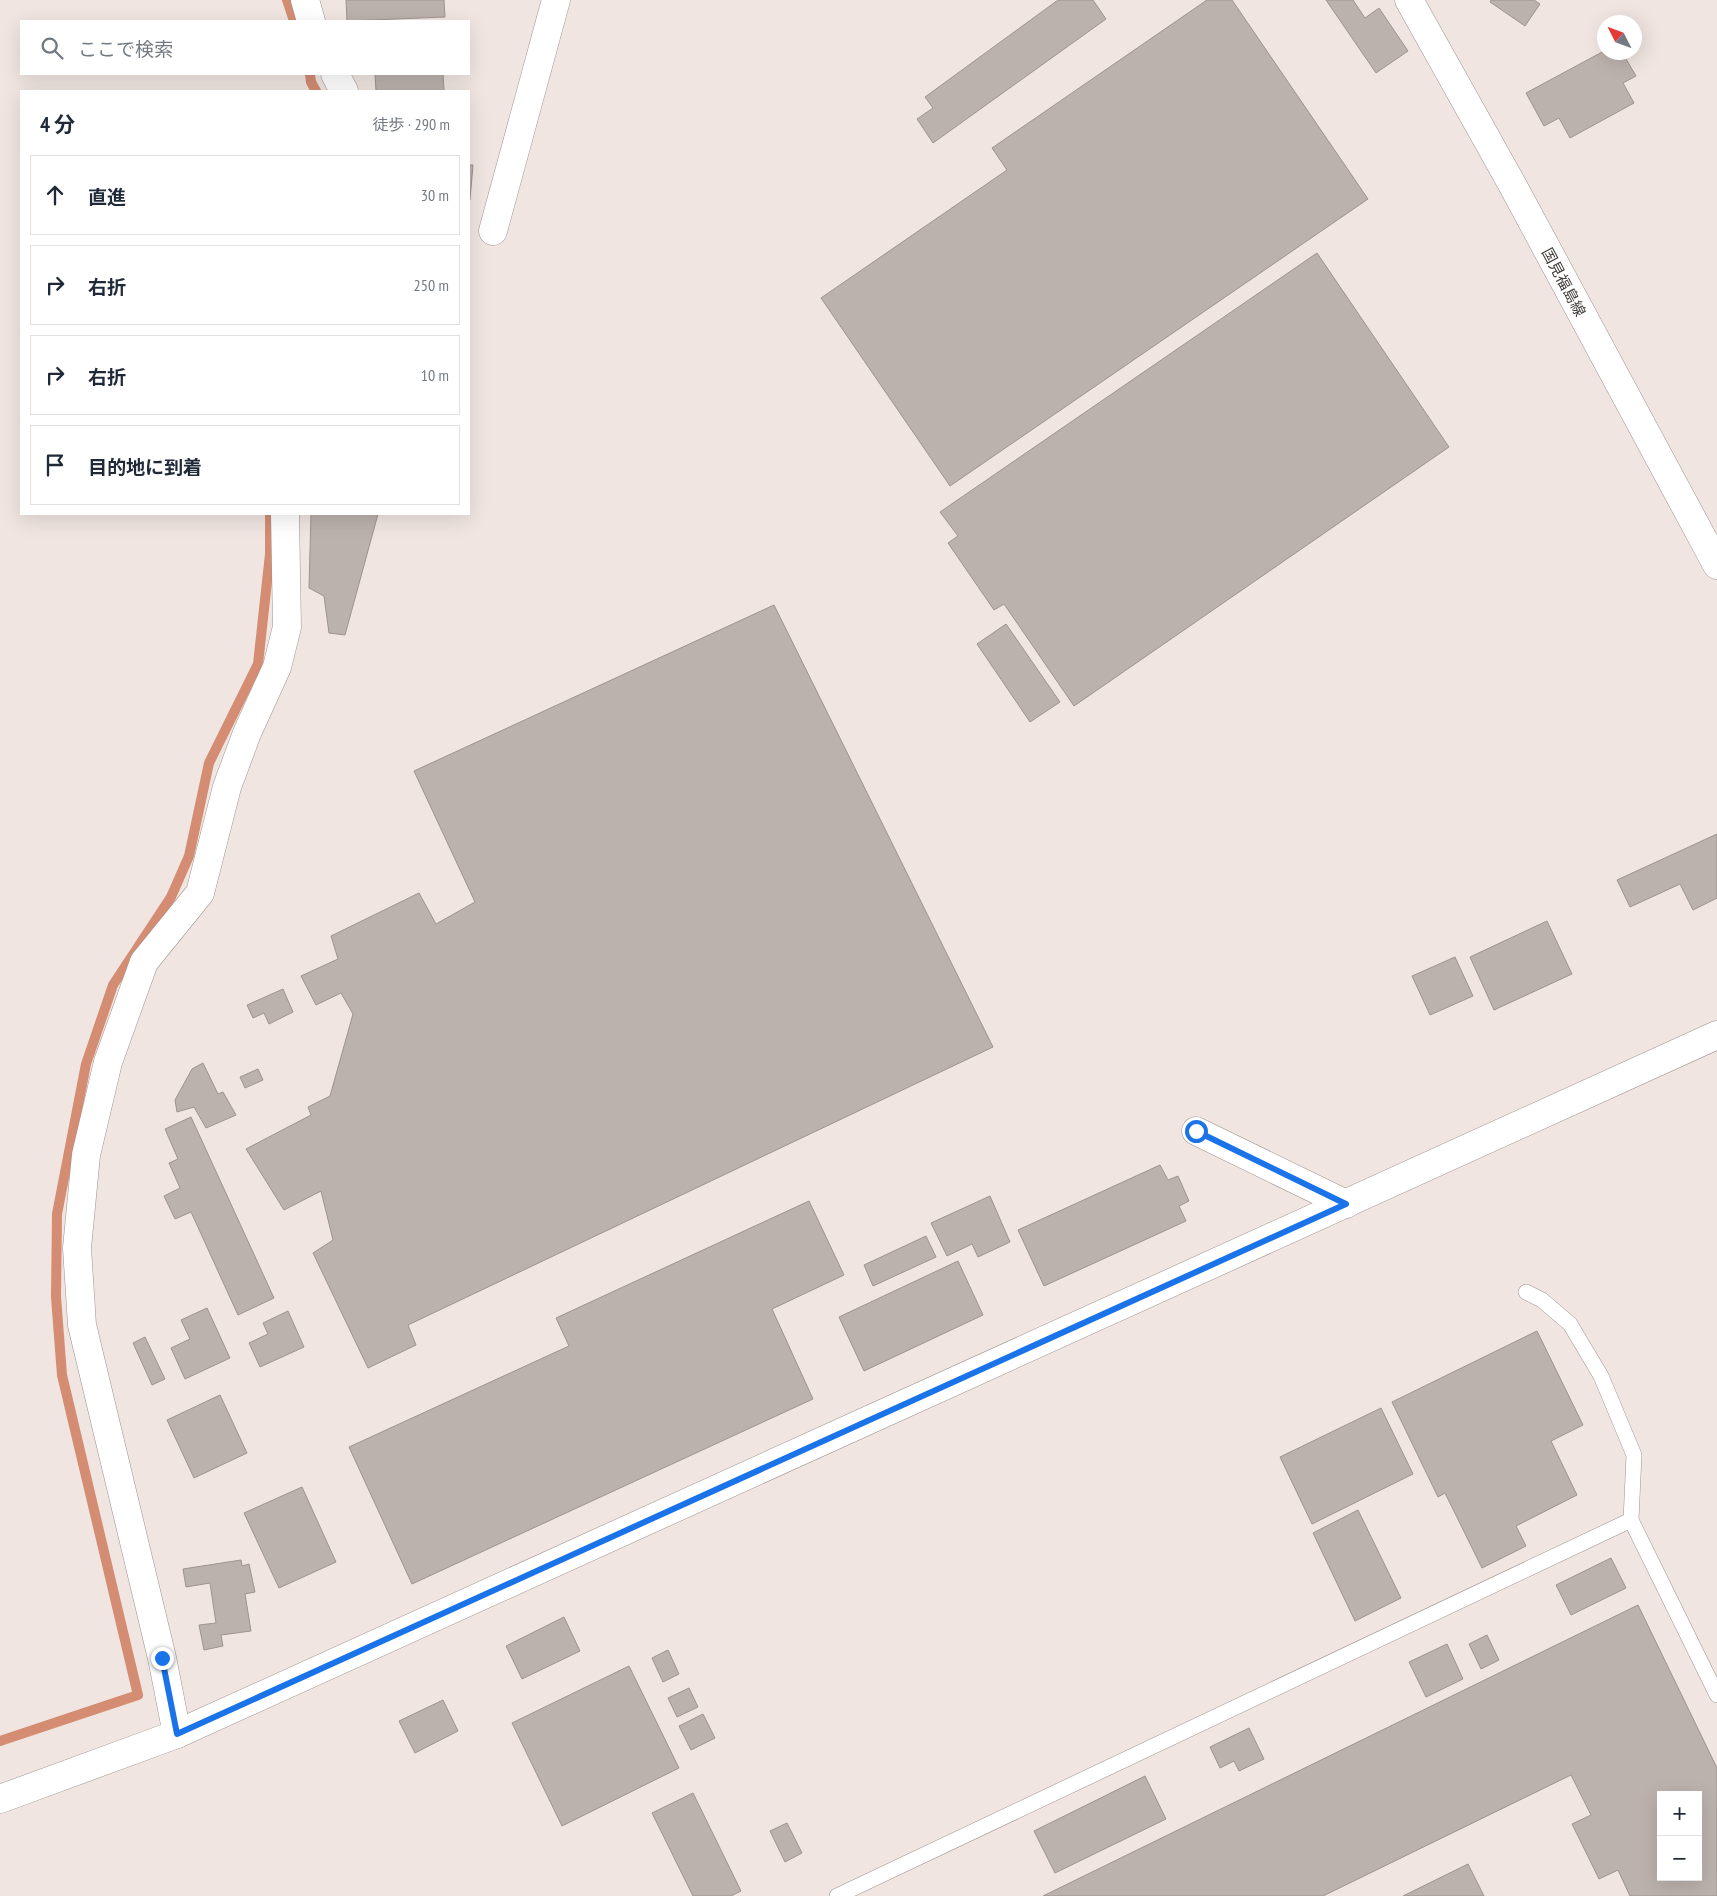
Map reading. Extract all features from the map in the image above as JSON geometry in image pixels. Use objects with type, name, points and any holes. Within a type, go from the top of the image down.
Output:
[{"type":"street","points":[[305,0],[311,20]]},
{"type":"street","points":[[493,231],[556,0]]},
{"type":"street","name":"国見福島線","points":[[1409,0],[1513,186],[1717,565]]},
{"type":"street","points":[[335,75],[343,90]]},
{"type":"street","points":[[177,1734],[162,1658],[82,1325],[77,1248],[86,1155],[108,1062],[116,1037],[144,962],[200,893],[227,787],[247,733],[277,667],[287,627],[285,515]]},
{"type":"street","points":[[0,1799],[177,1734],[1717,1035]]},
{"type":"street","points":[[1196,1131],[1346,1204]]},
{"type":"lane","points":[[1526,1292],[1542,1300],[1570,1324],[1601,1376],[1634,1455],[1631,1520],[1717,1696]]},
{"type":"lane","points":[[837,1896],[1631,1520]]},
{"type":"building","points":[[346,0],[444,0],[445,17],[347,20]]},
{"type":"building","points":[[1058,0],[1093,0],[1106,19],[933,143],[917,119],[933,108],[925,97]]},
{"type":"building","points":[[1207,0],[1232,0],[1368,199],[950,486],[821,298],[1007,170],[992,148]]},
{"type":"building","points":[[1326,0],[1353,0],[1365,18],[1379,8],[1408,51],[1376,73]]},
{"type":"building","points":[[1491,0],[1534,0],[1540,4],[1525,26],[1490,2]]},
{"type":"building","points":[[1597,55],[1597,60],[1627,60],[1636,76],[1623,83],[1634,103],[1570,138],[1559,118],[1544,126],[1526,93]]},
{"type":"building","points":[[375,75],[443,75],[444,90],[376,90]]},
{"type":"building","points":[[470,165],[473,165],[470,200]]},
{"type":"building","points":[[1317,253],[1449,447],[1074,706],[1004,604],[994,610],[948,543],[958,536],[940,512]]},
{"type":"building","points":[[311,515],[378,515],[345,635],[329,633],[324,596],[309,588]]},
{"type":"building","points":[[774,605],[993,1047],[408,1325],[416,1345],[368,1368],[313,1253],[333,1240],[321,1191],[284,1210],[246,1149],[311,1115],[308,1107],[330,1096],[353,1014],[341,993],[316,1005],[301,976],[338,959],[331,936],[419,893],[436,924],[475,902],[414,771]]},
{"type":"building","points":[[1006,624],[1060,702],[1030,722],[977,644]]},
{"type":"building","points":[[1717,834],[1717,898],[1693,910],[1680,884],[1630,907],[1617,880]]},
{"type":"building","points":[[1547,921],[1572,974],[1494,1010],[1470,957]]},
{"type":"building","points":[[1455,957],[1473,996],[1430,1015],[1412,976]]},
{"type":"building","points":[[283,989],[293,1012],[269,1024],[264,1013],[253,1018],[247,1005]]},
{"type":"building","points":[[203,1063],[218,1094],[223,1092],[236,1115],[206,1128],[194,1107],[177,1112],[175,1100],[192,1069]]},
{"type":"building","points":[[258,1069],[263,1080],[245,1088],[240,1077]]},
{"type":"building","points":[[191,1117],[274,1298],[238,1315],[191,1212],[175,1219],[164,1196],[180,1188],[169,1163],[178,1159],[165,1129]]},
{"type":"building","points":[[1160,1165],[1168,1180],[1178,1176],[1189,1201],[1179,1206],[1186,1221],[1044,1286],[1018,1230]]},
{"type":"building","points":[[990,1196],[1010,1242],[978,1257],[972,1244],[947,1256],[931,1223]]},
{"type":"building","points":[[809,1201],[844,1275],[772,1309],[813,1399],[412,1584],[349,1447],[569,1346],[556,1318]]},
{"type":"building","points":[[926,1236],[936,1257],[873,1286],[864,1265]]},
{"type":"building","points":[[958,1261],[983,1315],[864,1371],[839,1317]]},
{"type":"building","points":[[207,1308],[230,1358],[185,1379],[171,1348],[190,1339],[181,1320]]},
{"type":"building","points":[[288,1311],[304,1347],[260,1367],[249,1343],[268,1334],[263,1323]]},
{"type":"building","points":[[1537,1331],[1583,1425],[1551,1441],[1577,1495],[1516,1526],[1526,1546],[1482,1568],[1445,1493],[1438,1497],[1392,1402]]},
{"type":"building","points":[[145,1337],[165,1379],[152,1385],[133,1343]]},
{"type":"building","points":[[220,1395],[247,1453],[194,1478],[167,1420]]},
{"type":"building","points":[[1381,1408],[1413,1474],[1312,1524],[1280,1457]]},
{"type":"building","points":[[302,1487],[336,1562],[279,1588],[244,1513]]},
{"type":"building","points":[[1358,1510],[1401,1598],[1355,1621],[1313,1533]]},
{"type":"building","points":[[1611,1558],[1626,1588],[1571,1615],[1556,1585]]},
{"type":"building","points":[[241,1560],[242,1566],[249,1564],[255,1592],[245,1594],[251,1631],[221,1635],[223,1646],[204,1650],[199,1625],[216,1623],[210,1583],[186,1587],[183,1569]]},
{"type":"building","points":[[1638,1605],[1717,1768],[1717,1896],[1630,1896],[1618,1870],[1599,1879],[1572,1824],[1591,1815],[1571,1775],[1323,1896],[1043,1896]]},
{"type":"building","points":[[564,1617],[580,1651],[522,1679],[506,1646]]},
{"type":"building","points":[[1487,1635],[1499,1660],[1481,1669],[1469,1644]]},
{"type":"building","points":[[1447,1644],[1463,1679],[1426,1697],[1409,1662]]},
{"type":"building","points":[[668,1650],[679,1674],[663,1682],[652,1658]]},
{"type":"building","points":[[629,1666],[679,1768],[562,1826],[512,1723]]},
{"type":"building","points":[[689,1688],[698,1707],[677,1717],[668,1698]]},
{"type":"building","points":[[443,1700],[458,1731],[415,1753],[399,1721]]},
{"type":"building","points":[[703,1714],[715,1738],[691,1750],[679,1726]]},
{"type":"building","points":[[1249,1728],[1264,1759],[1239,1771],[1234,1761],[1220,1768],[1210,1747]]},
{"type":"building","points":[[1145,1776],[1166,1819],[1055,1873],[1034,1831]]},
{"type":"building","points":[[693,1793],[741,1891],[731,1896],[693,1896],[652,1813]]},
{"type":"building","points":[[787,1823],[802,1853],[785,1862],[770,1831]]},
{"type":"building","points":[[1468,1864],[1484,1896],[1403,1896]]},
{"type":"waterway","points":[[287,0],[294,20]]},
{"type":"waterway","points":[[310,75],[311,82],[315,90]]},
{"type":"waterway","points":[[0,1741],[138,1695],[62,1375],[56,1297],[57,1214],[86,1064],[113,985],[171,897],[189,856],[209,763],[258,664],[270,554],[270,515]]},
{"type":"route","points":[[162,1658],[177,1734],[1346,1204],[1196,1131]]}]
